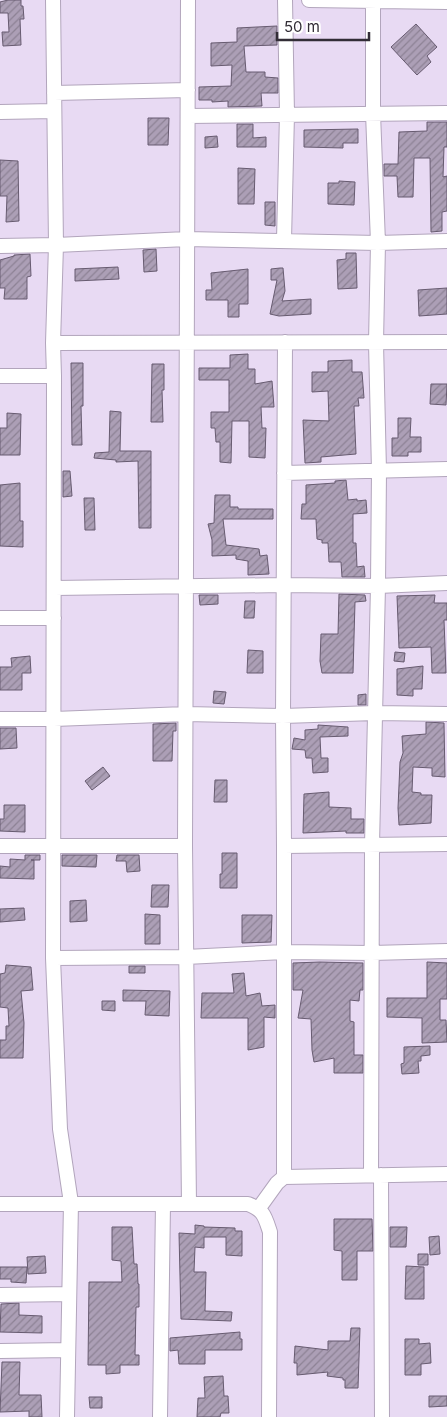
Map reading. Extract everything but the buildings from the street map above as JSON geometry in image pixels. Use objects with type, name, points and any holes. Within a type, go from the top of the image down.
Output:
[{"type":"street","points":[[53,0],[56,245],[53,343],[53,958],[60,1129],[71,1203],[67,1417]]},
{"type":"street","points":[[188,0],[185,846],[189,1204]]},
{"type":"street","points":[[284,240],[287,114],[285,0]]},
{"type":"street","points":[[309,0],[447,2]]},
{"type":"street","points":[[373,0],[373,114],[378,244],[376,343],[379,471],[372,845],[372,953],[382,1417]]},
{"type":"street","points":[[54,93],[188,90]]},
{"type":"street","points":[[0,112],[54,111]]},
{"type":"street","points":[[188,116],[447,113]]},
{"type":"street","points":[[0,246],[188,239],[284,240],[378,244],[447,241]]},
{"type":"street","points":[[284,1177],[283,585],[285,342]]},
{"type":"street","points":[[53,343],[447,342]]},
{"type":"street","points":[[0,376],[54,376]]},
{"type":"street","points":[[284,473],[447,469]]},
{"type":"street","points":[[54,588],[283,585],[378,586],[447,583]]},
{"type":"street","points":[[0,618],[54,618]]},
{"type":"street","points":[[0,719],[186,714],[283,716],[375,713],[447,714]]},
{"type":"street","points":[[284,846],[447,844]]},
{"type":"street","points":[[0,846],[185,846]]},
{"type":"street","points":[[53,958],[186,957],[284,952],[372,953],[447,951]]},
{"type":"street","points":[[259,1208],[277,1183],[284,1177],[447,1174]]},
{"type":"street","points":[[0,1204],[248,1204],[259,1208],[266,1218],[270,1232],[268,1417]]},
{"type":"street","points":[[160,1417],[163,1204]]},
{"type":"street","points":[[0,1295],[69,1294]]},
{"type":"street","points":[[0,1351],[68,1350]]}]
